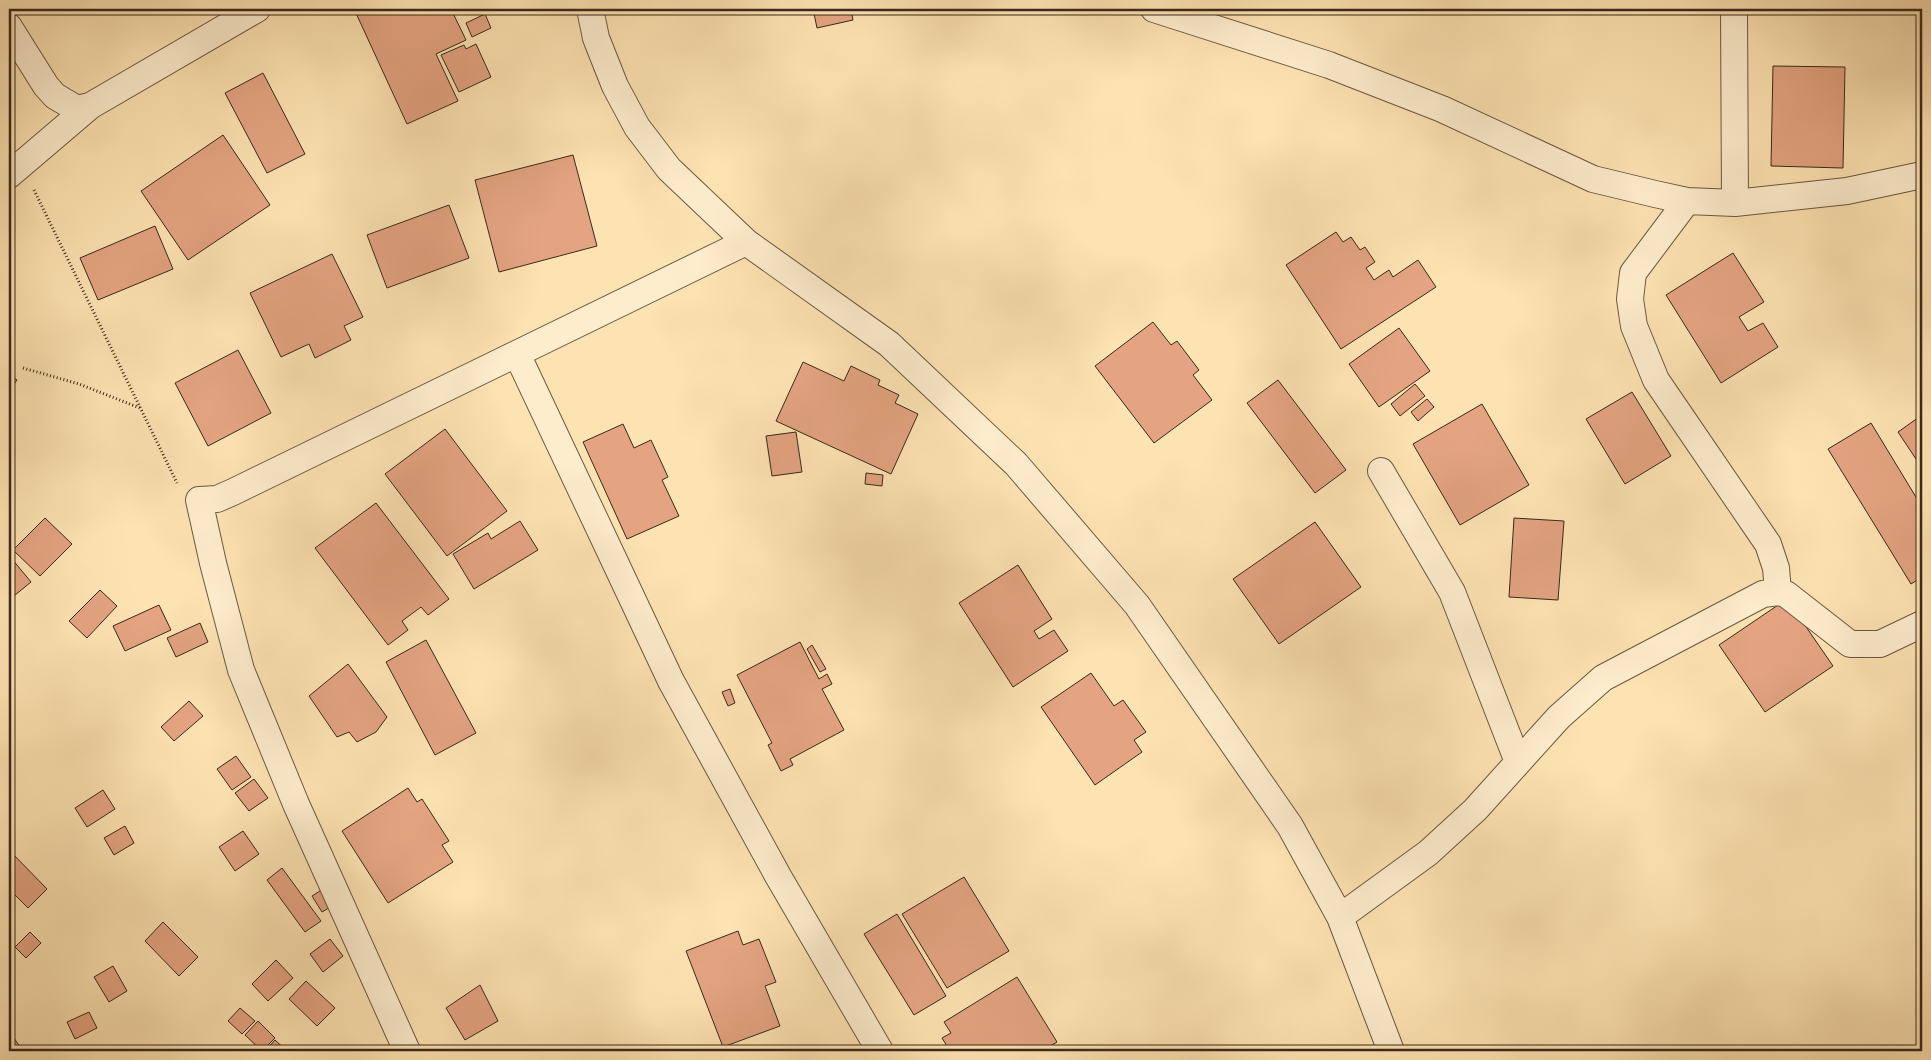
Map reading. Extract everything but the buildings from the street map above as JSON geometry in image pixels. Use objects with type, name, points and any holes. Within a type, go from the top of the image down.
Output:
[{"type":"street","points":[[14,170],[90,106],[257,9]]},
{"type":"street","points":[[590,9],[596,38],[615,86],[637,127],[669,169],[746,242],[889,344],[1016,464],[1137,605],[1290,826],[1340,916],[1391,1051]]},
{"type":"street","points":[[1154,9],[1329,65],[1433,105],[1593,179],[1687,200],[1735,203],[1847,191],[1922,175]]},
{"type":"street","points":[[1734,9],[1735,203]]},
{"type":"street","points":[[9,27],[55,96],[77,109],[90,106]]},
{"type":"street","points":[[1687,200],[1633,273],[1630,299],[1634,326],[1656,380],[1768,544],[1776,568],[1778,592]]},
{"type":"street","points":[[407,1051],[296,804],[241,670],[213,563],[199,500],[217,499],[746,242]]},
{"type":"street","points":[[517,354],[671,681],[778,876],[880,1051]]},
{"type":"street","points":[[1381,471],[1452,592],[1518,762]]},
{"type":"street","points":[[1340,916],[1428,853],[1475,810],[1560,717],[1603,678],[1763,594],[1778,592],[1786,594],[1850,644],[1880,644],[1922,624]]},
{"type":"path","points":[[14,170],[59,240],[176,481],[187,493],[199,500]]},
{"type":"path","points":[[23,368],[78,384],[140,409]]}]
